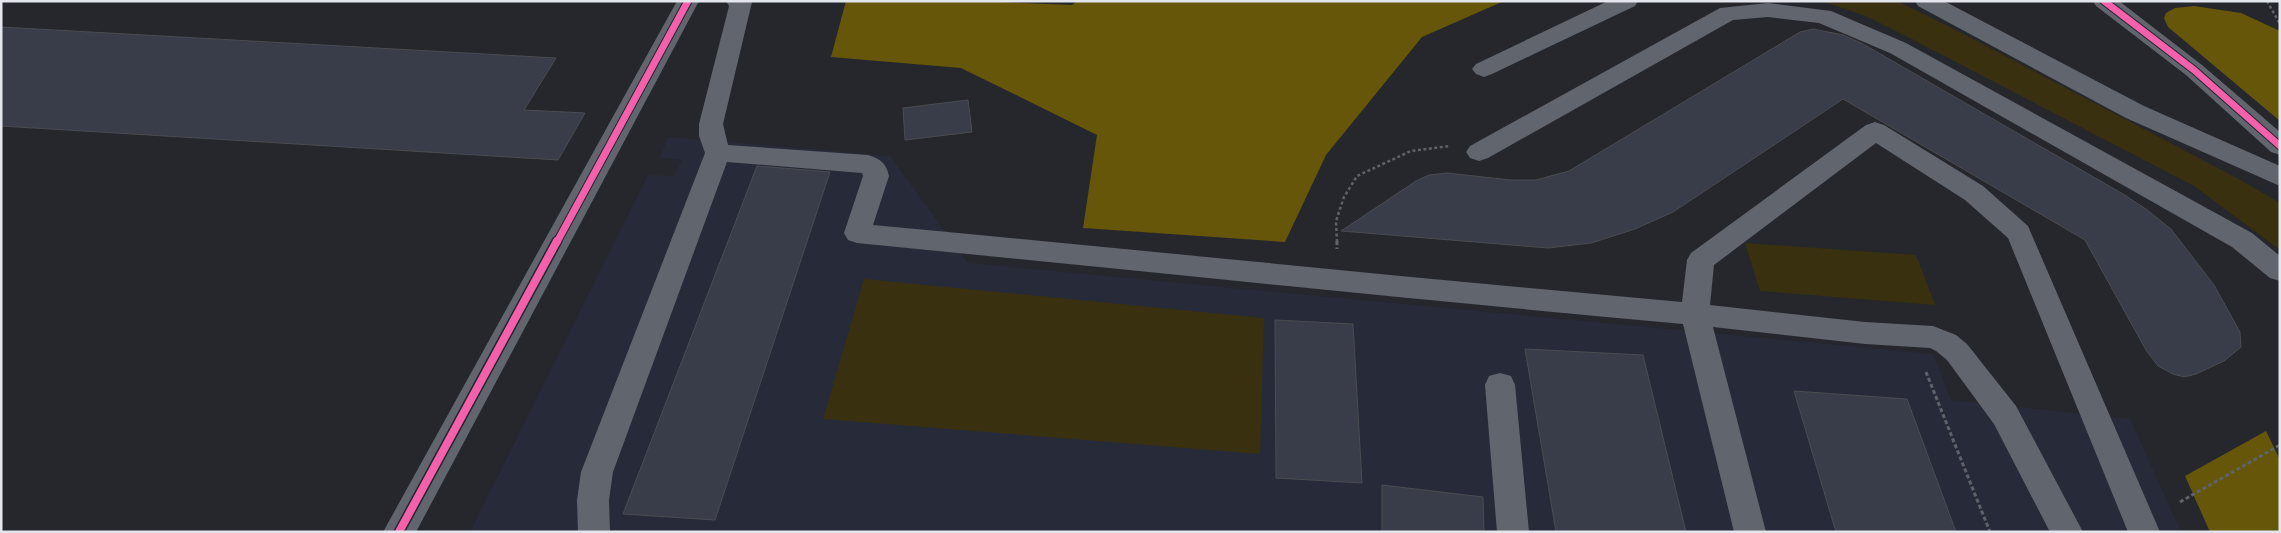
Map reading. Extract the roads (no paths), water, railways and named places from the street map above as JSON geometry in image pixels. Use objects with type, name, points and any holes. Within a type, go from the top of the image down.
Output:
[{"type":"street","points":[[399,532],[688,1]]},
{"type":"street","points":[[594,532],[593,494],[597,472],[718,153],[712,136],[711,124],[741,2],[737,1]]},
{"type":"street","points":[[1484,69],[1627,1]]},
{"type":"street","points":[[1926,1],[2136,112],[2280,177]]},
{"type":"street","points":[[2104,1],[2194,70],[2280,146]]},
{"type":"street","points":[[1480,152],[1728,13],[1768,10],[1822,16],[1898,48],[2225,230],[2242,240],[2280,271]]},
{"type":"street","points":[[1750,532],[1694,314],[1701,260],[1875,131],[1974,193],[2019,233],[2144,532]]},
{"type":"street","points":[[718,153],[868,164],[874,168],[876,176],[857,233],[1933,338],[1946,343],[1957,352],[2005,415],[2067,532]]},
{"type":"street","points":[[1500,385],[1513,532]]}]
